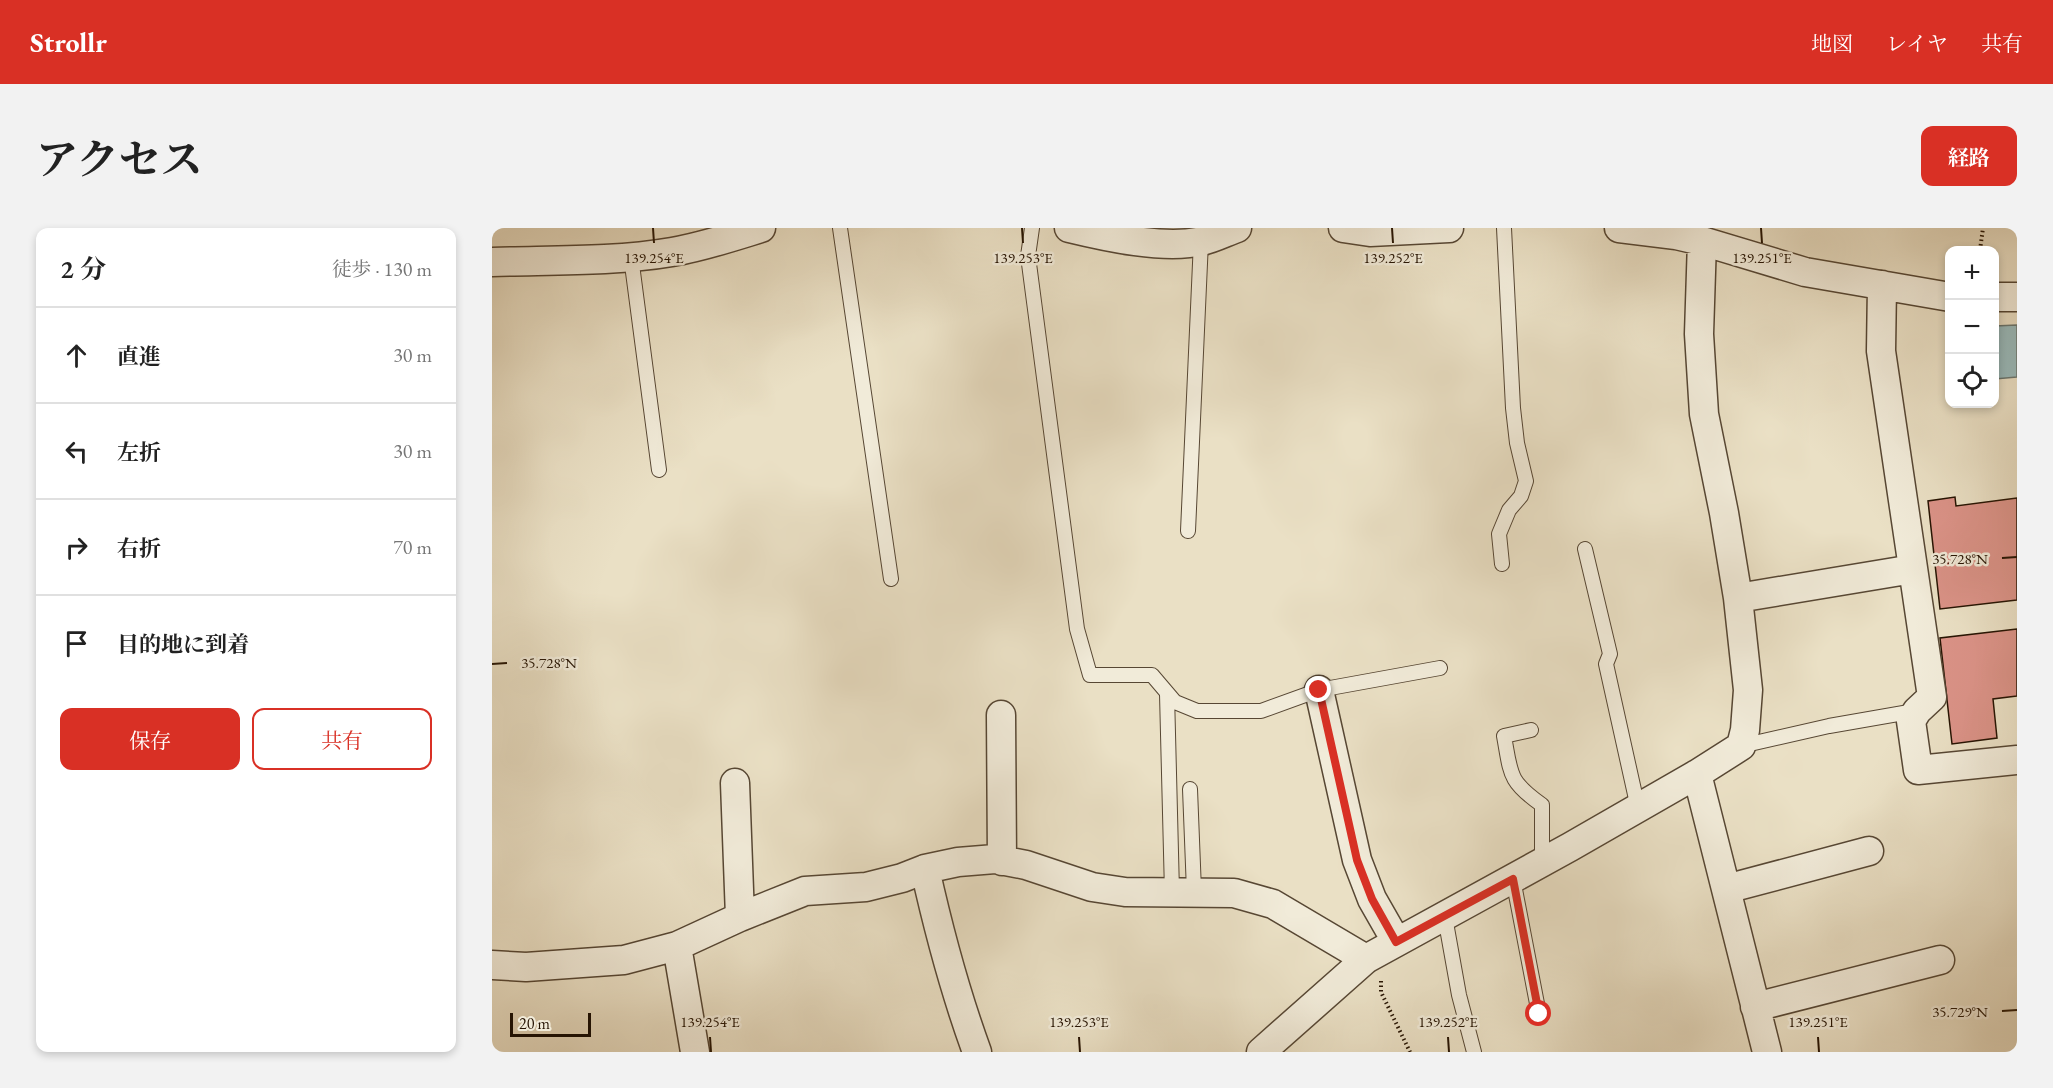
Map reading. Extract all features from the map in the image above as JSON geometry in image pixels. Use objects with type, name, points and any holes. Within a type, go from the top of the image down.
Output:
[{"type":"street","points":[[492,262],[631,257],[671,252],[712,244],[761,228]]},
{"type":"street","points":[[1069,228],[1114,239],[1165,243],[1201,241],[1237,228]]},
{"type":"street","points":[[1343,228],[1370,232],[1449,228]]},
{"type":"street","points":[[1619,228],[1676,235],[1702,241],[1805,272],[1945,296]]},
{"type":"street","points":[[1261,1052],[1382,950],[1542,863],[1697,774],[1741,746],[1745,730],[1748,690],[1738,598],[1704,414],[1699,334],[1702,241]]},
{"type":"street","points":[[1882,285],[1881,351],[1932,697],[1917,711],[1911,721],[1918,770],[2017,760]]},
{"type":"street","points":[[1999,297],[2017,297]]},
{"type":"street","points":[[1738,598],[1913,569]]},
{"type":"street","points":[[1319,690],[1357,860],[1372,899],[1382,950]]},
{"type":"street","points":[[1001,715],[1002,861]]},
{"type":"street","points":[[1697,774],[1767,1052]]},
{"type":"street","points":[[735,783],[740,917]]},
{"type":"street","points":[[1726,889],[1869,851]]},
{"type":"street","points":[[492,965],[526,968],[624,960],[677,946],[805,891],[866,886],[958,862],[995,860],[1026,865],[1092,887],[1125,892],[1234,893],[1273,904],[1382,950]]},
{"type":"street","points":[[925,869],[938,930],[954,987],[977,1052]]},
{"type":"street","points":[[677,946],[695,1052]]},
{"type":"street","points":[[1755,1007],[1940,960]]},
{"type":"lane","points":[[840,228],[891,579]]},
{"type":"lane","points":[[1032,228],[1028,256],[1077,629],[1090,675],[1152,675],[1175,702],[1197,711],[1261,711],[1319,690],[1440,668]]},
{"type":"lane","points":[[1502,564],[1498,534],[1509,510],[1521,496],[1526,481],[1517,443],[1513,408],[1504,228]]},
{"type":"lane","points":[[1188,531],[1201,241]]},
{"type":"lane","points":[[631,257],[658,470]]},
{"type":"lane","points":[[1585,549],[1610,654],[1606,664],[1638,808]]},
{"type":"lane","points":[[1167,694],[1183,892]]},
{"type":"lane","points":[[1741,746],[1829,726],[1917,711]]},
{"type":"lane","points":[[1531,730],[1504,736],[1511,776],[1522,791],[1542,805],[1542,863]]},
{"type":"lane","points":[[1183,892],[1190,789]]},
{"type":"lane","points":[[1513,879],[1539,1014]]},
{"type":"lane","points":[[1445,917],[1474,1052]]},
{"type":"path","points":[[1981,246],[1983,228]]},
{"type":"path","points":[[1382,950],[1381,992],[1410,1052]]},
{"type":"water","points":[[2017,325],[2017,377],[1999,379],[1999,326]]},
{"type":"building","points":[[1955,497],[1956,506],[2017,498],[2017,600],[1940,609],[1928,501]]},
{"type":"building","points":[[2017,629],[2017,696],[1993,699],[1997,738],[1952,744],[1940,638]]},
{"type":"route","points":[[1319,690],[1357,860],[1372,899],[1396,942],[1513,879],[1539,1014]]}]
